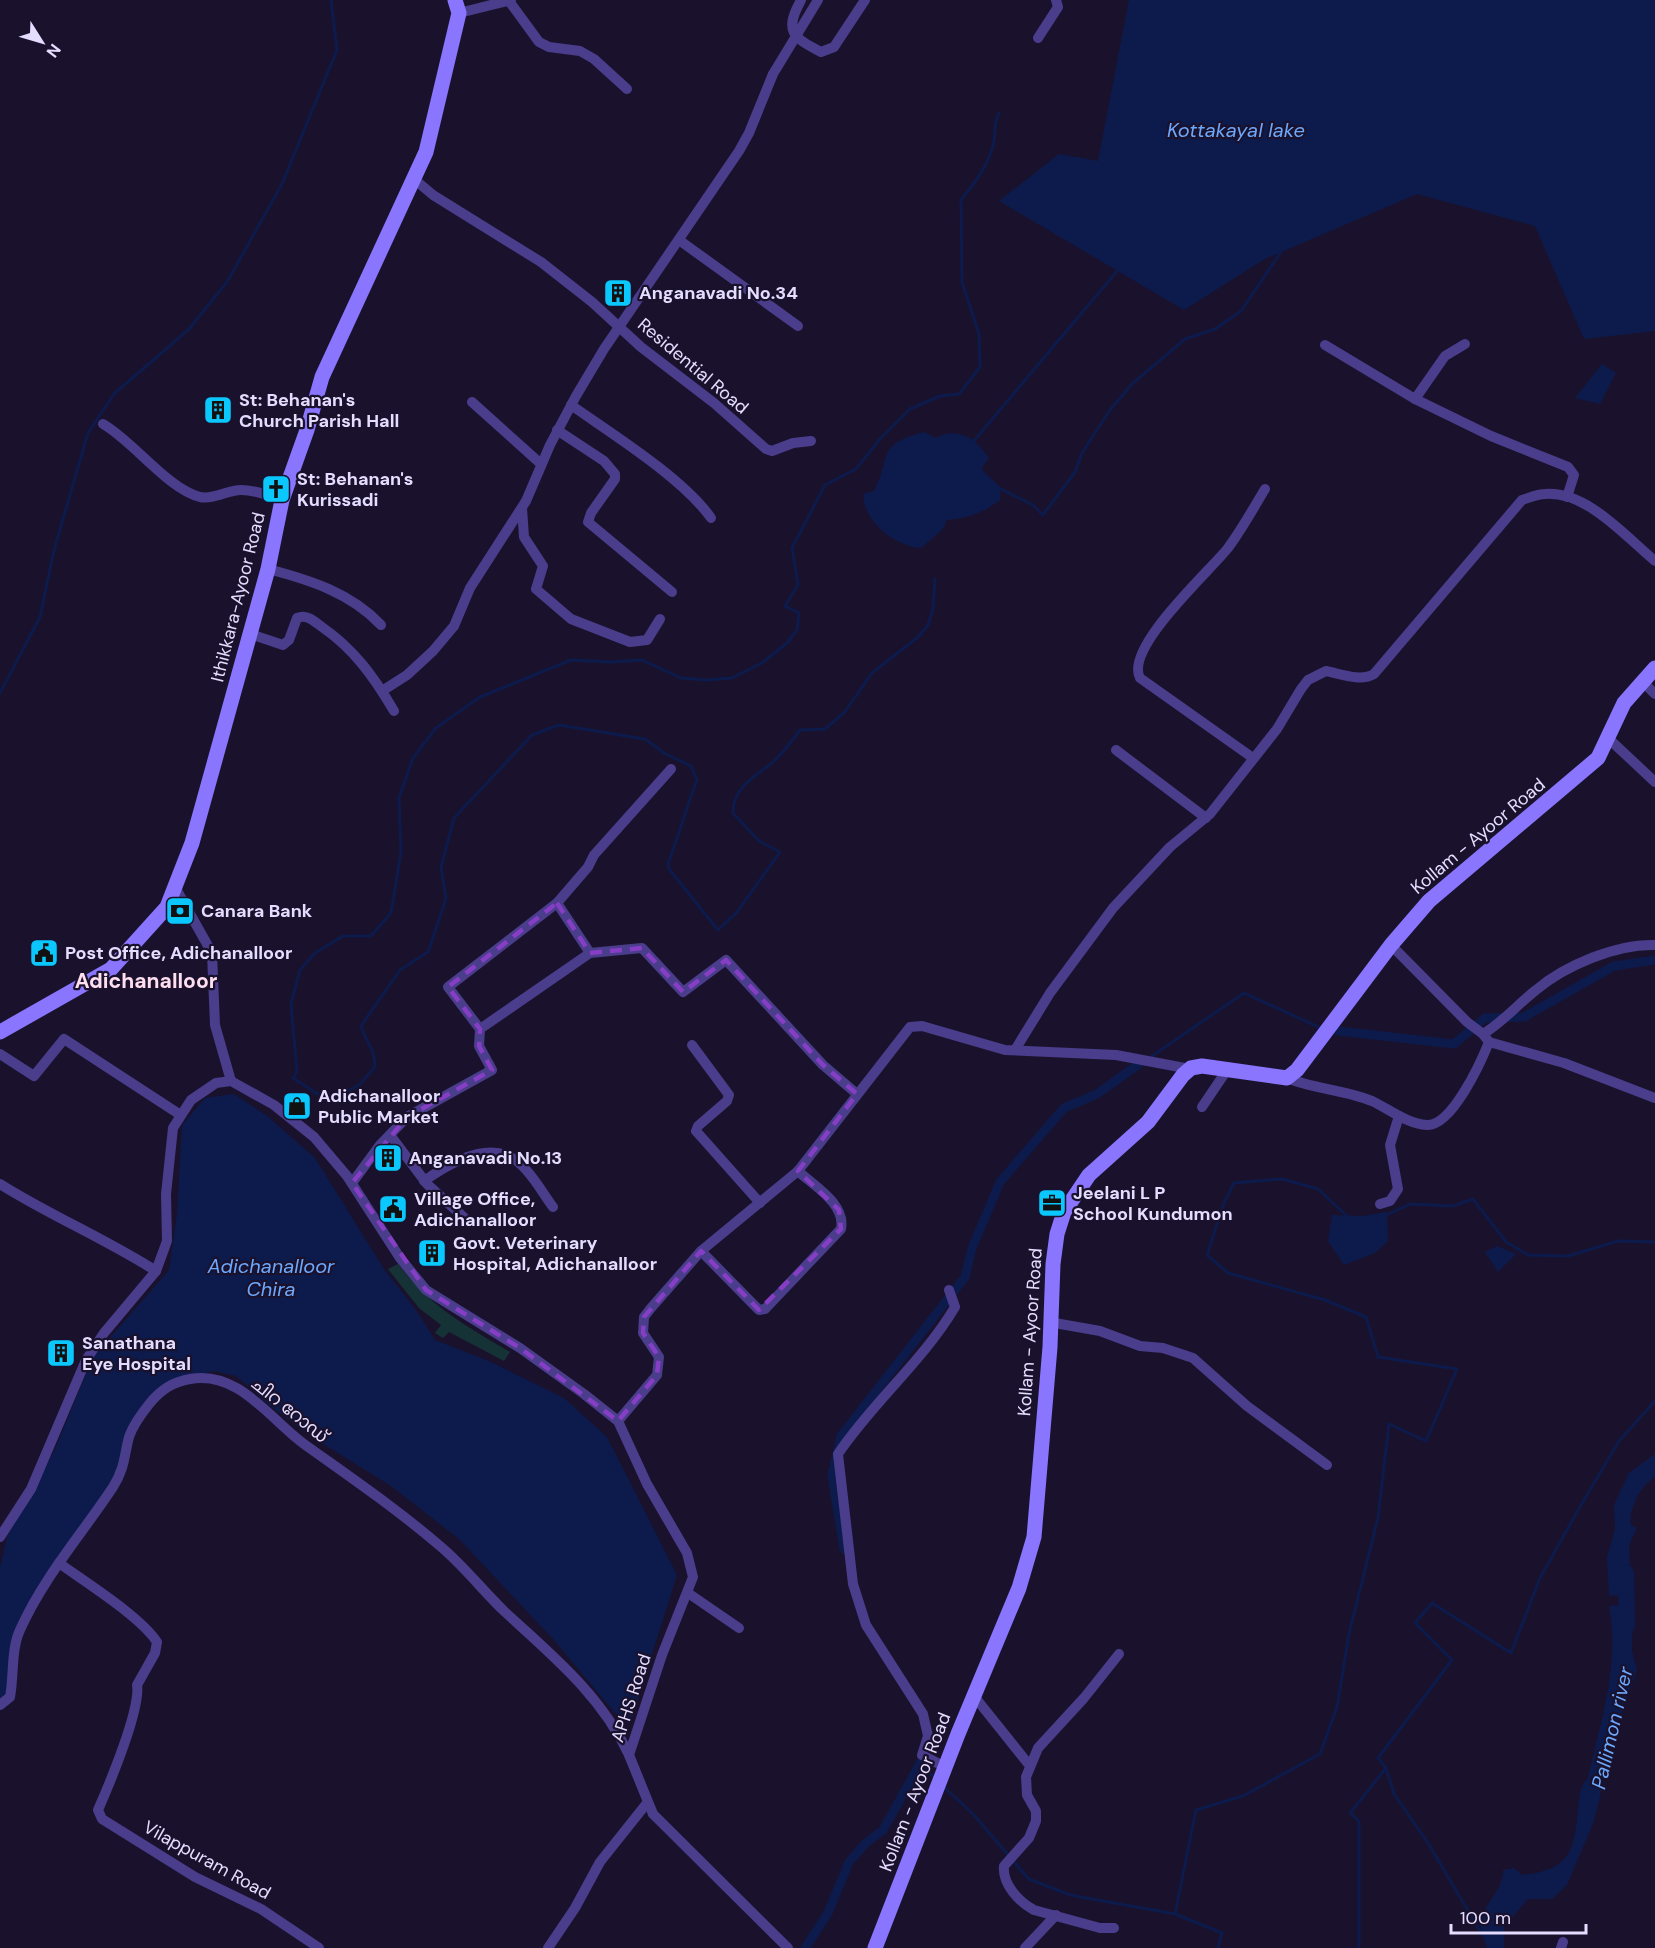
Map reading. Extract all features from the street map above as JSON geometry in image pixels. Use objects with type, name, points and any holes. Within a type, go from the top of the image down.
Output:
[{"type":"main road","name":"Ithikkara-Ayoor Road","points":[[0,1032],[111,969],[167,907],[192,843],[268,569],[282,500],[307,430],[322,377],[426,152],[457,7]]},
{"type":"main road","name":"Kollam - Ayoor Road","points":[[1287,1078],[1310,1055],[1391,945],[1429,901],[1519,822],[1587,770],[1598,758],[1624,704],[1655,668]]},
{"type":"main road","points":[[1190,1069],[1202,1066],[1287,1078]]},
{"type":"main road","name":"Kollam - Ayoor Road","points":[[875,1948],[945,1767],[1019,1588],[1034,1537],[1057,1234],[1064,1212],[1089,1175],[1148,1122],[1190,1069]]},
{"type":"street","points":[[457,7],[510,0],[536,40],[549,47],[580,51],[627,89]]},
{"type":"street","points":[[794,36],[792,21],[801,0]]},
{"type":"street","points":[[382,691],[407,675],[433,651],[454,626],[470,588],[522,507],[571,405],[620,326],[749,133],[765,92],[794,36],[818,0]]},
{"type":"street","points":[[794,36],[821,52],[827,52],[837,42],[865,0]]},
{"type":"street","points":[[1038,38],[1058,7],[1056,0]]},
{"type":"street","name":"Residential Road","points":[[414,179],[433,195],[542,262],[620,326],[641,347],[714,403],[766,449],[772,451],[793,443],[811,441]]},
{"type":"street","points":[[679,240],[798,326]]},
{"type":"street","points":[[1415,399],[1445,356],[1465,344]]},
{"type":"street","points":[[1325,345],[1415,399],[1491,436],[1568,467],[1574,475],[1567,497]]},
{"type":"street","points":[[472,402],[541,464]]},
{"type":"street","points":[[571,405],[662,471],[700,503],[711,518]]},
{"type":"street","points":[[103,424],[122,437],[149,463],[197,496],[212,497],[240,490],[260,492],[282,500]]},
{"type":"street","points":[[557,430],[604,461],[615,474],[615,479],[591,513],[588,522],[672,592]]},
{"type":"street","points":[[1253,758],[1140,678],[1137,671],[1138,661],[1165,617],[1226,550],[1265,489]]},
{"type":"street","points":[[1015,1050],[1050,993],[1100,925],[1141,875],[1170,847],[1206,818],[1277,729],[1308,680],[1326,671],[1368,678],[1374,674],[1390,658],[1443,591],[1522,500],[1544,494],[1567,497],[1586,504],[1655,561]]},
{"type":"street","points":[[522,507],[524,537],[543,566],[536,589],[571,619],[630,642],[647,640],[660,619]]},
{"type":"street","points":[[268,569],[304,580],[348,598],[381,625]]},
{"type":"street","points":[[250,634],[283,645],[289,640],[297,618],[307,618],[340,639],[355,653],[394,711]]},
{"type":"street","points":[[1642,681],[1655,694]]},
{"type":"street","points":[[1609,739],[1655,782]]},
{"type":"street","points":[[1116,750],[1206,818]]},
{"type":"street","points":[[352,1183],[390,1134],[407,1117],[492,1070],[479,1046],[480,1029],[448,987],[557,903],[588,867],[594,855],[670,769]]},
{"type":"street","points":[[175,887],[192,912],[212,953],[215,1025],[231,1081]]},
{"type":"street","points":[[557,903],[590,953]]},
{"type":"street","points":[[1287,1078],[1371,1101],[1399,1116],[1430,1125],[1443,1117],[1476,1074],[1486,1038],[1503,1018],[1552,978],[1617,950],[1652,943]]},
{"type":"street","points":[[1391,945],[1467,1022],[1486,1038],[1564,1063],[1655,1098]]},
{"type":"street","points":[[480,1029],[590,953],[642,948],[683,992],[726,960],[823,1065],[857,1094]]},
{"type":"street","points":[[1,1534],[31,1489],[86,1360],[104,1333],[156,1271],[167,1241],[166,1194],[171,1138],[179,1114],[203,1090],[216,1083],[231,1081],[274,1105],[314,1137],[352,1183],[400,1258],[426,1290],[520,1348],[618,1421],[657,1375],[659,1357],[643,1333],[644,1317],[701,1251],[798,1172],[900,1036],[915,1025],[976,1043],[1015,1050],[1116,1055],[1190,1069]]},
{"type":"street","points":[[0,1054],[34,1076],[64,1039],[179,1114]]},
{"type":"street","points":[[692,1045],[726,1089],[729,1098],[696,1131],[760,1203]]},
{"type":"street","points":[[1202,1107],[1227,1070]]},
{"type":"street","points":[[1380,1204],[1390,1201],[1398,1190],[1390,1145],[1399,1116]]},
{"type":"street","points":[[390,1134],[424,1180],[470,1223]]},
{"type":"street","points":[[424,1180],[444,1167],[473,1156],[506,1155],[521,1166],[553,1207]]},
{"type":"street","points":[[701,1251],[759,1310],[765,1309],[841,1229],[843,1221],[839,1210],[798,1172]]},
{"type":"street","points":[[0,1184],[31,1204],[112,1244],[156,1271]]},
{"type":"street","points":[[945,1767],[922,1755],[928,1736],[923,1714],[866,1625],[853,1584],[838,1454],[873,1406],[944,1326],[955,1308],[949,1290]]},
{"type":"street","points":[[1049,1322],[1091,1329],[1140,1346],[1163,1348],[1193,1358],[1247,1406],[1327,1465]]},
{"type":"street","name":"ചിറ റോഡ്","points":[[0,1705],[10,1697],[20,1630],[59,1563],[113,1486],[126,1460],[132,1430],[152,1401],[172,1384],[189,1379],[216,1378],[240,1390],[302,1442],[363,1485],[442,1547],[504,1611],[554,1655],[597,1703],[619,1732],[629,1755]]},
{"type":"street","name":"APHS Road","points":[[618,1421],[647,1484],[692,1566],[693,1577],[662,1655],[629,1755],[653,1814],[788,1948]]},
{"type":"street","name":"Vilappuram Road","points":[[59,1563],[144,1628],[157,1642],[155,1653],[136,1685],[138,1694],[98,1810],[102,1819],[195,1877],[261,1909],[319,1948]]},
{"type":"street","points":[[688,1593],[739,1628]]},
{"type":"street","points":[[1114,1928],[1100,1928],[1026,1905],[1009,1886],[1003,1873],[1004,1866],[1029,1838],[1036,1821],[1036,1811],[1027,1795],[1026,1778],[1038,1748],[1119,1654]]},
{"type":"street","points":[[974,1696],[1030,1766]]},
{"type":"street","points":[[548,1948],[575,1908],[600,1862],[647,1803]]},
{"type":"street","points":[[1024,1948],[1056,1915]]},
{"type":"highlighted area","points":[[557,903],[590,953],[642,948],[683,992],[726,960],[823,1065],[857,1094],[798,1171],[839,1210],[841,1229],[759,1310],[701,1251],[644,1317],[643,1333],[659,1357],[657,1375],[618,1421],[520,1348],[426,1290],[352,1183],[407,1117],[492,1070],[479,1046],[480,1029],[448,987]]},
{"type":"green space","points":[[398,1264],[436,1304],[510,1352],[504,1361],[449,1332],[443,1338],[435,1333],[441,1325],[419,1308],[388,1269]]},
{"type":"water","name":"Kottakayal lake","points":[[1129,0],[1655,0],[1655,331],[1584,339],[1535,226],[1417,194],[1265,259],[1184,310],[999,201],[1059,154],[1098,161]]},
{"type":"water","points":[[1602,364],[1616,373],[1600,404],[1575,398]]},
{"type":"water","points":[[924,432],[936,438],[952,433],[960,434],[972,440],[989,458],[981,469],[1001,488],[1000,500],[975,514],[947,520],[942,530],[921,548],[901,543],[882,531],[869,514],[863,494],[874,491],[891,447]]},
{"type":"water","name":"Adichanalloor Chira","points":[[234,1094],[266,1115],[315,1158],[384,1269],[416,1310],[435,1340],[491,1362],[564,1398],[607,1437],[677,1575],[630,1724],[620,1719],[553,1639],[459,1539],[391,1486],[309,1435],[269,1405],[236,1376],[214,1371],[178,1379],[155,1391],[121,1465],[16,1629],[8,1696],[0,1700],[0,1568],[7,1537],[55,1449],[93,1357],[169,1270],[177,1214],[182,1125],[205,1098]]},
{"type":"water","points":[[1387,1212],[1388,1241],[1375,1253],[1344,1265],[1328,1241],[1332,1215],[1363,1216]]},
{"type":"water","points":[[1497,1246],[1516,1254],[1498,1272],[1485,1252]]},
{"type":"water","points":[[1655,1454],[1655,1477],[1640,1491],[1632,1512],[1631,1525],[1637,1528],[1629,1545],[1631,1594],[1609,1596],[1607,1557],[1615,1529],[1614,1505],[1629,1473]]},
{"type":"water","points":[[1633,1604],[1632,1651],[1637,1670],[1618,1723],[1594,1821],[1567,1885],[1552,1899],[1528,1899],[1504,1927],[1504,1948],[1487,1948],[1481,1931],[1481,1921],[1500,1885],[1503,1870],[1514,1868],[1522,1875],[1550,1869],[1567,1856],[1571,1847],[1580,1792],[1588,1778],[1608,1692],[1612,1650],[1609,1606]]},
{"type":"waterway","points":[[0,693],[40,617],[54,550],[88,433],[114,394],[189,329],[227,282],[282,184],[337,50],[331,0]]},
{"type":"waterway","points":[[935,579],[933,609],[928,625],[918,637],[872,673],[844,713],[825,729],[800,730],[776,759],[740,790],[733,813],[759,841],[780,852],[737,912],[718,930],[669,869],[668,863],[697,780],[691,766],[664,753],[645,739],[559,725],[532,735],[454,818],[441,867],[446,899],[428,952],[400,970],[361,1026],[372,1050],[375,1067],[360,1084],[330,1102],[293,1078],[297,1072],[291,1004],[300,970],[315,953],[343,936],[371,936],[391,913],[401,852],[399,798],[413,758],[436,728],[480,697],[571,660],[611,662],[642,660],[681,678],[706,680],[732,678],[762,663],[787,643],[797,630],[799,613],[785,606],[798,585],[792,548],[825,485],[856,469],[879,440],[910,409],[940,396],[959,394],[980,367],[979,334],[962,282],[961,200],[977,180],[989,157],[999,113]]},
{"type":"waterway","points":[[999,488],[1033,505],[1043,515],[1075,472],[1082,453],[1110,410],[1132,384],[1185,339],[1215,329],[1241,311],[1283,249]]},
{"type":"waterway","points":[[972,443],[1118,270]]},
{"type":"waterway","points":[[1338,1031],[1454,1044],[1485,1018],[1524,1017],[1614,966],[1655,960]]},
{"type":"waterway","points":[[1152,1056],[1244,993],[1323,1029]]},
{"type":"waterway","points":[[844,1549],[832,1476],[841,1436],[965,1277],[972,1248],[1000,1182],[1064,1108],[1097,1094],[1139,1064]]},
{"type":"waterway","points":[[1175,1914],[1196,1810],[1243,1796],[1320,1754],[1337,1707],[1349,1634],[1378,1518],[1389,1424],[1426,1441],[1457,1369],[1378,1357],[1366,1317],[1325,1300],[1228,1273],[1207,1255],[1223,1205],[1234,1183],[1282,1179],[1318,1189],[1348,1217]]},
{"type":"waterway","points":[[1384,1216],[1410,1204],[1453,1206],[1473,1199],[1506,1242],[1528,1255],[1568,1256],[1618,1241],[1655,1242]]},
{"type":"waterway","points":[[1359,1948],[1359,1821],[1350,1813],[1386,1768],[1378,1758],[1452,1660],[1415,1623],[1432,1603],[1511,1653],[1540,1578],[1581,1505],[1619,1441],[1655,1401]]},
{"type":"waterway","name":"Pallimon river","points":[[1626,1573],[1627,1626]]},
{"type":"waterway","points":[[805,1948],[828,1913],[849,1862],[866,1843],[883,1830],[927,1751]]},
{"type":"waterway","points":[[920,1764],[933,1776]]},
{"type":"waterway","points":[[1386,1768],[1394,1794],[1428,1843],[1483,1936]]},
{"type":"waterway","points":[[945,1788],[973,1814],[1009,1856]]},
{"type":"waterway","points":[[1013,1861],[1029,1879],[1070,1895],[1175,1914],[1222,1933],[1218,1948]]},
{"type":"place","name":"Anganavadi No.34","points":[[618,293]]},
{"type":"place","name":"St: Behanan's Church Parish Hall","points":[[218,410]]},
{"type":"place","name":"St: Behanan's Kurissadi","points":[[276,489]]},
{"type":"place","name":"Canara Bank","points":[[180,911]]},
{"type":"place","name":"Post Office, Adichanalloor","points":[[44,953]]},
{"type":"place","name":"Adichanalloor Public Market","points":[[297,1106]]},
{"type":"place","name":"Anganavadi No.13","points":[[388,1158]]},
{"type":"place","name":"Jeelani L P School Kundumon","points":[[1052,1203]]},
{"type":"place","name":"Village Office, Adichanalloor","points":[[393,1209]]},
{"type":"place","name":"Govt. Veterinary Hospital, Adichanalloor","points":[[432,1253]]},
{"type":"place","name":"Sanathana Eye Hospital","points":[[61,1353]]},
{"type":"district","name":"Adichanalloor","points":[[146,981]]}]
